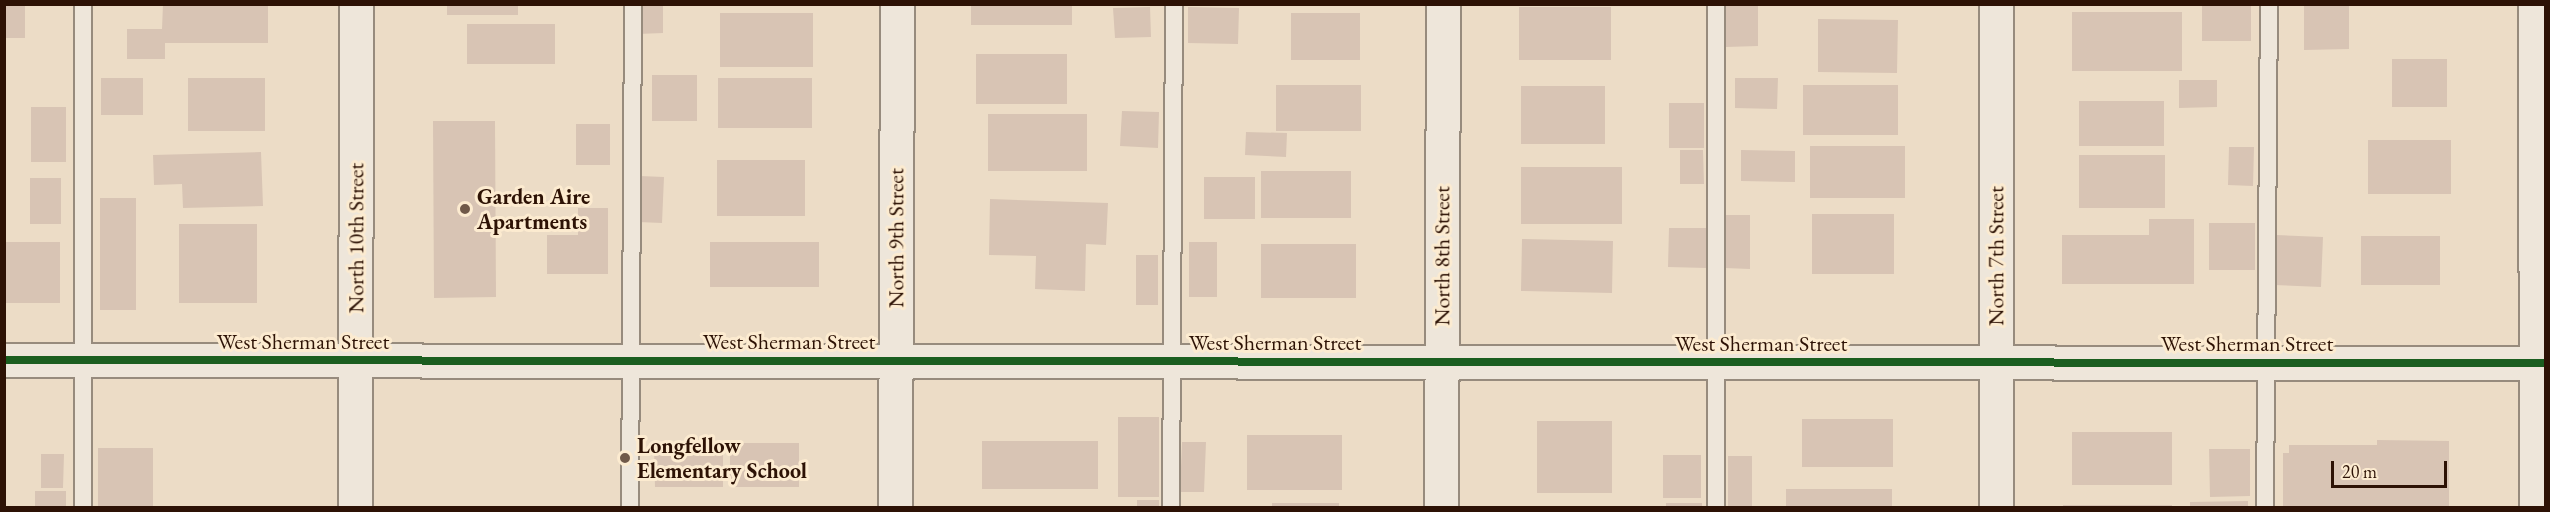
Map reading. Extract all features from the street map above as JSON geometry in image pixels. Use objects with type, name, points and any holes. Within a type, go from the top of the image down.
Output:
[{"type":"street","name":"North 10th Street","points":[[355,507],[356,4]]},
{"type":"street","name":"North 9th Street","points":[[895,507],[897,4]]},
{"type":"street","name":"North 8th Street","points":[[1441,507],[1443,4]]},
{"type":"street","name":"North 7th Street","points":[[1996,4],[1996,507]]},
{"type":"street","points":[[2535,4],[2540,363],[2536,507]]},
{"type":"street","name":"West Sherman Street","points":[[4,360],[2540,363]]},
{"type":"lane","points":[[83,4],[83,507]]},
{"type":"lane","points":[[630,507],[633,4]]},
{"type":"lane","points":[[1171,507],[1174,4]]},
{"type":"lane","points":[[1716,4],[1716,507]]},
{"type":"lane","points":[[2265,507],[2269,4]]},
{"type":"building","points":[[4,4],[25,4],[25,38],[4,38]]},
{"type":"building","points":[[163,4],[268,4],[268,43],[165,43],[165,59],[127,59],[127,29],[162,29]]},
{"type":"building","points":[[447,4],[518,4],[518,15],[447,15]]},
{"type":"building","points":[[638,4],[663,4],[663,33],[638,34]]},
{"type":"building","points":[[971,4],[1072,4],[1072,25],[971,25]]},
{"type":"building","points":[[2202,4],[2251,4],[2251,41],[2202,41]]},
{"type":"building","points":[[2304,4],[2349,4],[2349,49],[2304,50]]},
{"type":"building","points":[[1758,5],[1758,46],[1726,47],[1726,6]]},
{"type":"building","points":[[1150,7],[1151,37],[1115,38],[1113,8]]},
{"type":"building","points":[[1188,7],[1239,8],[1238,44],[1188,43]]},
{"type":"building","points":[[1519,7],[1611,7],[1611,60],[1519,60]]},
{"type":"building","points":[[2072,12],[2182,12],[2182,71],[2072,71]]},
{"type":"building","points":[[720,13],[813,13],[813,67],[720,67]]},
{"type":"building","points":[[1291,13],[1360,13],[1360,60],[1291,60]]},
{"type":"building","points":[[1818,19],[1898,20],[1897,73],[1818,72]]},
{"type":"building","points":[[467,24],[555,24],[555,64],[467,64]]},
{"type":"building","points":[[976,54],[1067,54],[1067,104],[976,104]]},
{"type":"building","points":[[2392,59],[2447,59],[2447,107],[2392,107]]},
{"type":"building","points":[[652,75],[697,75],[697,121],[652,121]]},
{"type":"building","points":[[101,78],[143,78],[143,115],[101,115]]},
{"type":"building","points":[[188,78],[265,78],[265,131],[188,131]]},
{"type":"building","points":[[718,78],[812,78],[812,128],[718,128]]},
{"type":"building","points":[[1735,78],[1778,78],[1777,109],[1735,108]]},
{"type":"building","points":[[2179,80],[2217,80],[2217,107],[2179,108]]},
{"type":"building","points":[[1276,85],[1361,85],[1361,131],[1276,131]]},
{"type":"building","points":[[1803,85],[1898,85],[1898,135],[1803,135]]},
{"type":"building","points":[[1521,86],[1605,86],[1605,144],[1521,144]]},
{"type":"building","points":[[2079,101],[2164,101],[2164,146],[2079,146]]},
{"type":"building","points":[[1669,103],[1704,103],[1704,148],[1669,148]]},
{"type":"building","points":[[31,107],[66,107],[66,162],[31,162]]},
{"type":"building","points":[[1122,111],[1159,112],[1158,148],[1120,146]]},
{"type":"building","points":[[988,114],[1087,114],[1087,171],[988,171]]},
{"type":"building","name":"Garden Aire Apartments","points":[[433,121],[495,121],[496,297],[434,298]]},
{"type":"building","points":[[576,124],[610,124],[610,165],[576,165]]},
{"type":"building","points":[[1246,132],[1287,133],[1286,157],[1245,155]]},
{"type":"building","points":[[2368,140],[2451,140],[2451,194],[2368,194]]},
{"type":"building","points":[[1810,146],[1905,146],[1905,198],[1810,198]]},
{"type":"building","points":[[2229,147],[2254,147],[2253,186],[2228,185]]},
{"type":"building","points":[[1680,150],[1703,150],[1704,184],[1680,184]]},
{"type":"building","points":[[1741,150],[1795,151],[1795,182],[1741,181]]},
{"type":"building","points":[[261,152],[263,206],[183,208],[182,184],[154,185],[153,155]]},
{"type":"building","points":[[2079,155],[2165,155],[2165,208],[2079,208]]},
{"type":"building","points":[[717,160],[805,160],[805,216],[717,216]]},
{"type":"building","points":[[1521,167],[1622,167],[1622,224],[1521,224]]},
{"type":"building","points":[[1261,171],[1351,171],[1351,218],[1261,218]]},
{"type":"building","points":[[640,176],[664,177],[662,223],[638,222]]},
{"type":"building","points":[[1204,177],[1255,177],[1255,219],[1204,219]]},
{"type":"building","points":[[30,178],[61,178],[61,224],[30,224]]},
{"type":"building","points":[[100,198],[136,198],[136,310],[100,310]]},
{"type":"building","points":[[990,199],[1108,203],[1106,245],[1086,244],[1085,291],[1035,289],[1036,256],[989,255]]},
{"type":"building","points":[[578,208],[608,208],[608,274],[547,274],[547,235],[578,235]]},
{"type":"building","points":[[1812,214],[1894,214],[1894,274],[1812,274]]},
{"type":"building","points":[[1725,215],[1750,215],[1750,269],[1725,268]]},
{"type":"building","points":[[2149,219],[2194,219],[2194,284],[2062,284],[2062,235],[2149,235]]},
{"type":"building","points":[[2209,223],[2255,223],[2255,270],[2209,270]]},
{"type":"building","points":[[179,224],[257,224],[257,303],[179,303]]},
{"type":"building","points":[[1669,228],[1708,228],[1707,268],[1668,267]]},
{"type":"building","points":[[2276,235],[2323,237],[2321,287],[2274,285]]},
{"type":"building","points":[[2361,236],[2440,236],[2440,285],[2361,285]]},
{"type":"building","points":[[1522,239],[1613,241],[1612,293],[1521,291]]},
{"type":"building","points":[[4,242],[60,242],[60,303],[4,303]]},
{"type":"building","points":[[710,242],[819,242],[819,287],[710,287]]},
{"type":"building","points":[[1189,242],[1217,242],[1217,297],[1189,297]]},
{"type":"building","points":[[1261,244],[1356,244],[1356,298],[1261,298]]},
{"type":"building","points":[[1136,255],[1158,255],[1158,305],[1136,305]]},
{"type":"building","points":[[1118,417],[1159,417],[1159,497],[1118,497]]},
{"type":"building","points":[[1802,419],[1893,419],[1893,467],[1802,467]]},
{"type":"building","points":[[1537,421],[1612,421],[1612,493],[1537,493]]},
{"type":"building","points":[[2072,432],[2172,432],[2172,485],[2072,485]]},
{"type":"building","points":[[1247,435],[1342,435],[1342,490],[1247,490]]},
{"type":"building","points":[[2377,440],[2449,441],[2449,508],[2283,508],[2283,453],[2289,453],[2289,445],[2377,445]]},
{"type":"building","points":[[982,441],[1098,441],[1098,489],[982,489]]},
{"type":"building","points":[[1182,442],[1206,442],[1204,492],[1180,492]]},
{"type":"building","points":[[730,443],[799,443],[799,487],[730,487]]},
{"type":"building","points":[[654,445],[723,445],[723,487],[655,487]]},
{"type":"building","points":[[98,448],[153,448],[153,508],[98,508]]},
{"type":"building","points":[[2209,449],[2250,449],[2250,496],[2210,497]]},
{"type":"building","points":[[41,454],[64,454],[63,488],[41,488]]},
{"type":"building","points":[[1663,455],[1701,455],[1701,498],[1663,498]]},
{"type":"building","points":[[1728,456],[1752,456],[1752,508],[1728,508]]},
{"type":"building","points":[[1786,489],[1892,489],[1892,508],[1786,508]]},
{"type":"building","points":[[35,491],[66,491],[66,508],[35,508]]},
{"type":"building","points":[[1137,500],[1159,500],[1159,508],[1137,508]]},
{"type":"building","points":[[2248,501],[2248,508],[2190,508],[2190,502]]},
{"type":"building","points":[[1272,503],[1339,503],[1339,508],[1272,508]]},
{"type":"building","points":[[1666,503],[1702,503],[1702,508],[1666,508]]},
{"type":"building","points":[[2063,505],[2172,505],[2172,508],[2063,508]]},
{"type":"cycle path","points":[[4,360],[2546,363]]},
{"type":"place","name":"Garden Aire Apartments","points":[[465,209]]},
{"type":"place","name":"Longfellow Elementary School","points":[[625,458]]}]
